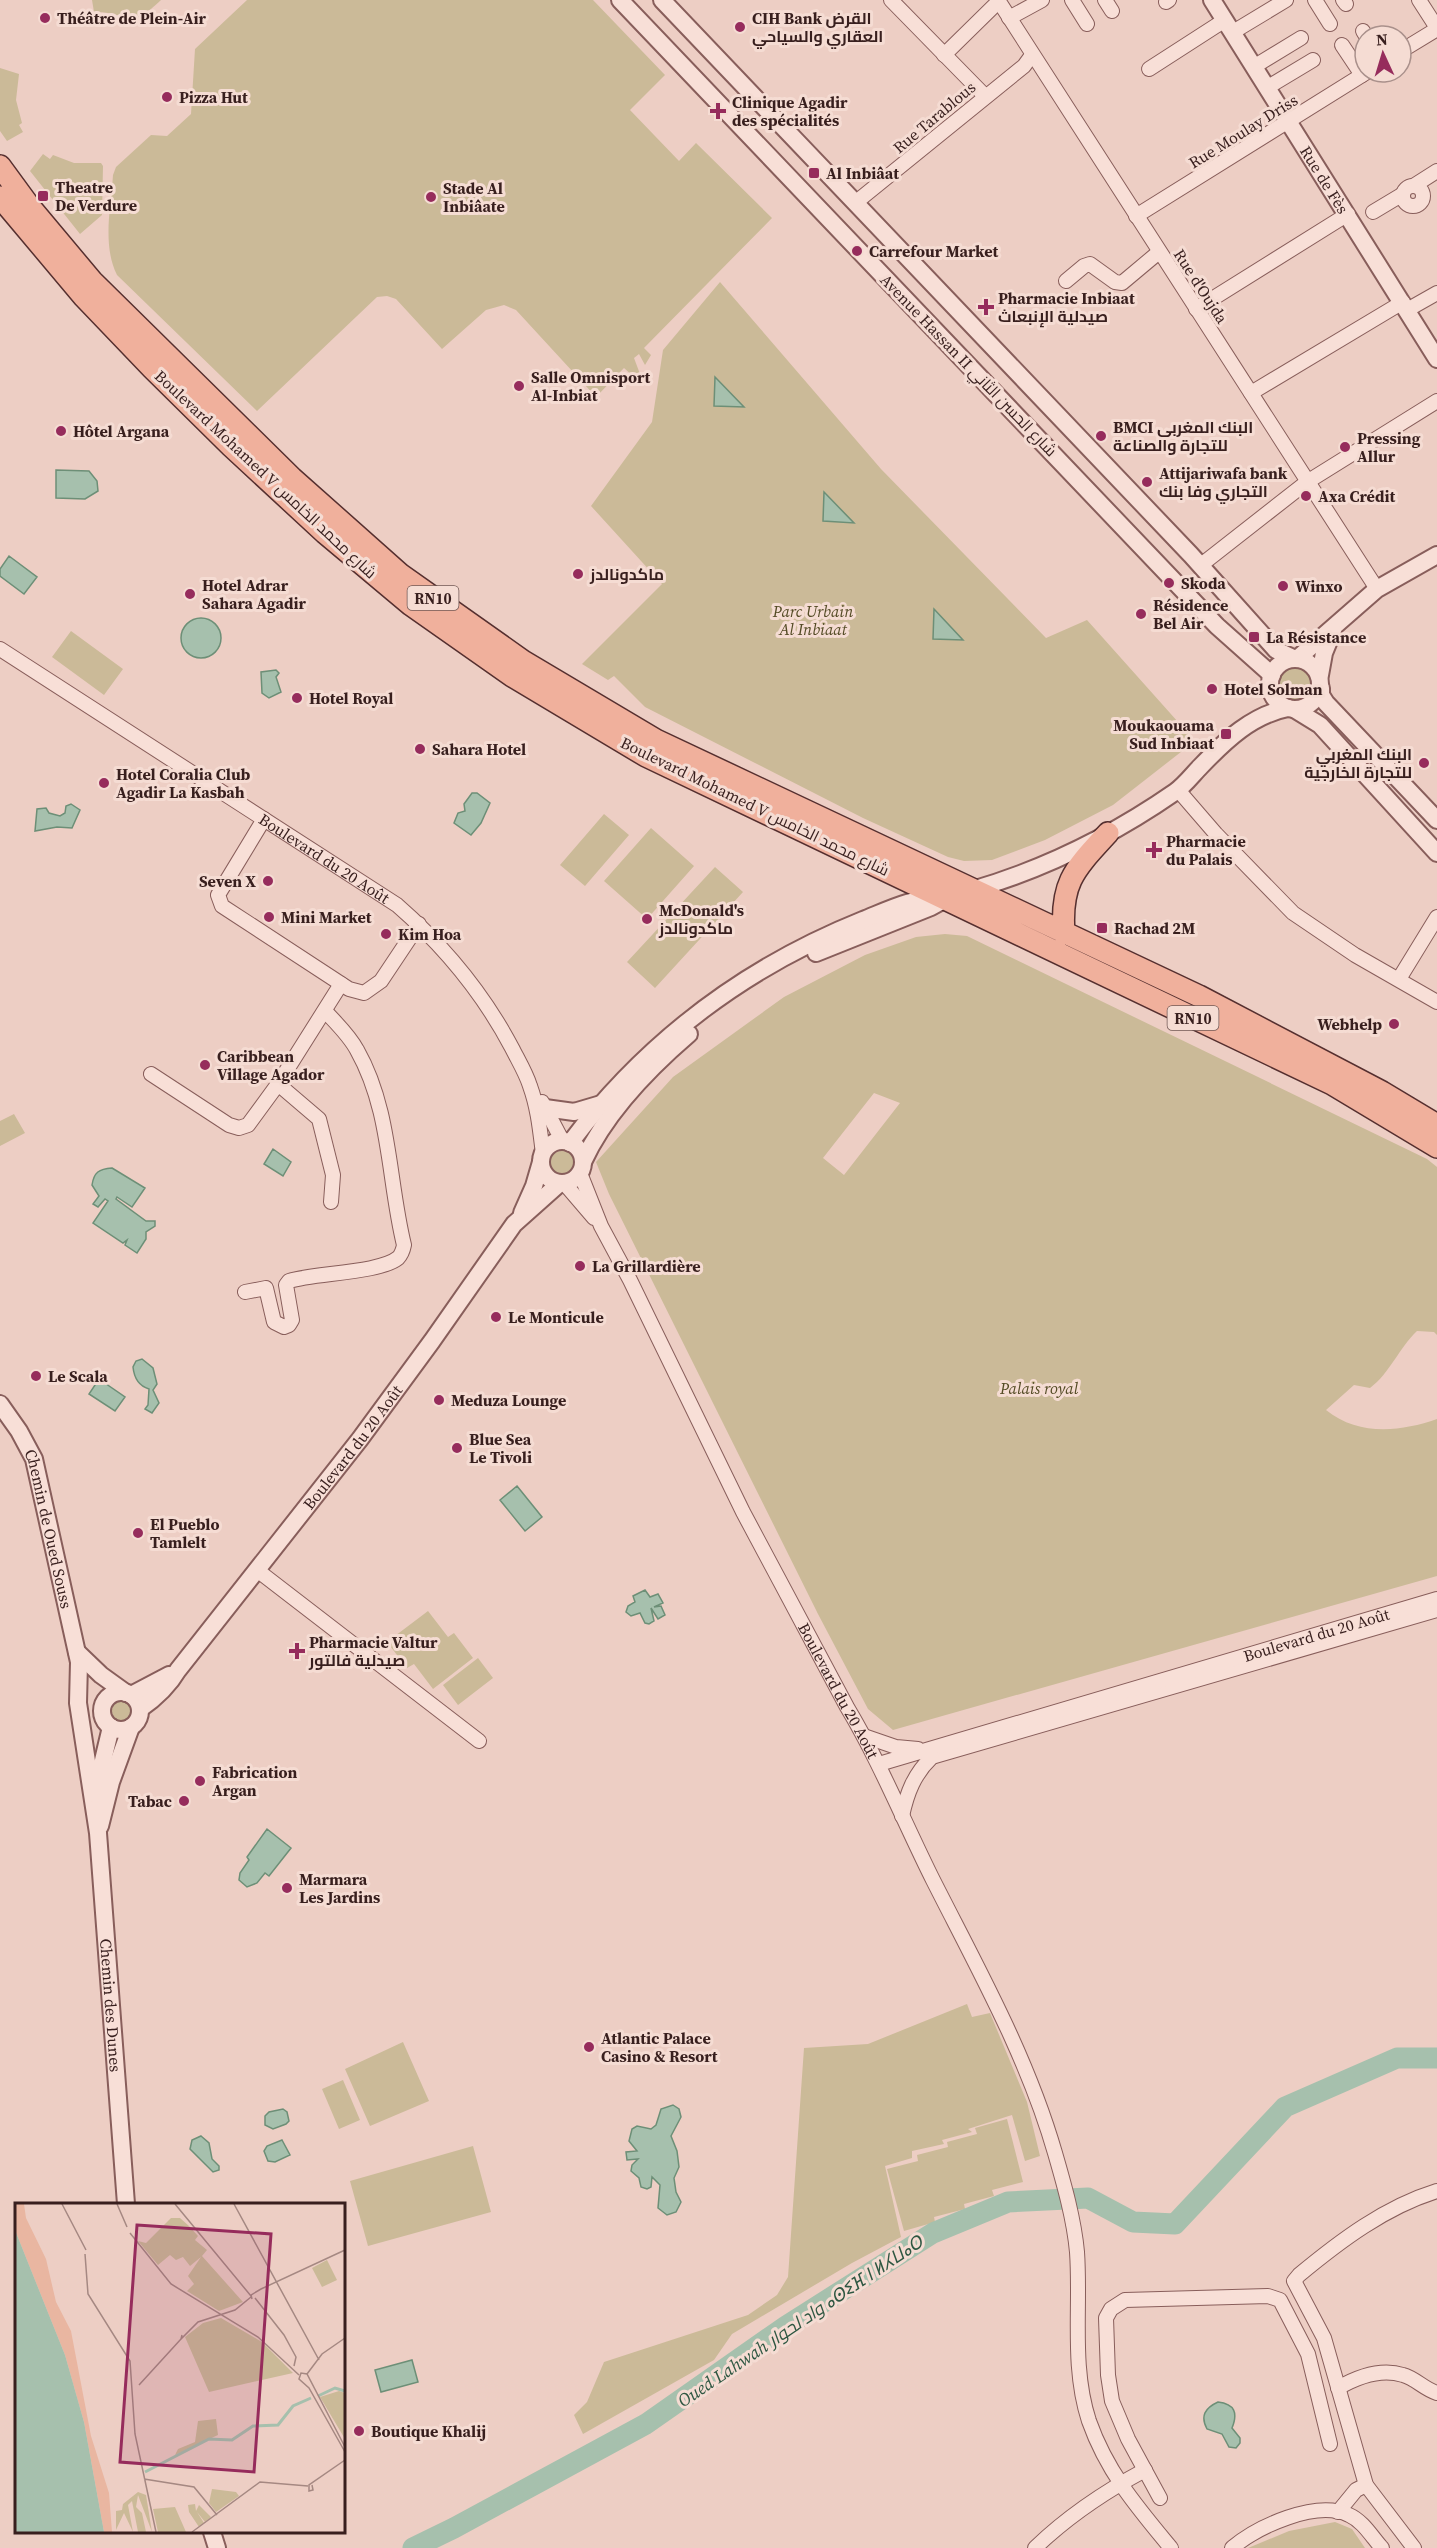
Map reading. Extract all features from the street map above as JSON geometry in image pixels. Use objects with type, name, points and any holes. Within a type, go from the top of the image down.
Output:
[{"type":"main road","name":"Boulevard Mohamed V شارع محمد الخامس","points":[[0,166],[30,207],[92,281],[292,478],[400,574],[523,661],[656,740],[1209,1001],[1382,1092],[1437,1125]]},
{"type":"main road","name":"Boulevard Mohamed V شارع محمد الخامس","points":[[0,197],[60,271],[152,368],[325,533],[411,605],[512,676],[646,756],[1332,1084],[1437,1147]]},
{"type":"main road","points":[[1064,933],[1062,913],[1065,894],[1072,875],[1108,833]]},
{"type":"street","name":"Avenue Hassan II شارع الحسن الثاني","points":[[620,0],[1217,626],[1271,678]]},
{"type":"street","name":"Avenue Hassan II شارع الحسن الثاني","points":[[662,0],[1201,565],[1276,650],[1296,658]]},
{"type":"street","points":[[1009,18],[1042,0]]},
{"type":"street","points":[[1072,0],[1087,24]]},
{"type":"street","name":"Rue de Fès","points":[[1212,0],[1437,359]]},
{"type":"street","points":[[1149,69],[1229,26],[1286,0]]},
{"type":"street","points":[[1315,0],[1330,24]]},
{"type":"street","points":[[1413,44],[1437,29],[1419,0]]},
{"type":"street","points":[[944,55],[998,1]]},
{"type":"street","name":"Rue d'Oujda","points":[[998,1],[1136,216],[1152,236],[1159,252],[1377,589]]},
{"type":"street","points":[[897,2],[944,55],[985,96]]},
{"type":"street","points":[[1255,66],[1301,38]]},
{"type":"street","points":[[1342,45],[1353,60]]},
{"type":"street","name":"Rue Tarablous","points":[[855,203],[1024,66],[1032,55]]},
{"type":"street","points":[[1268,87],[1313,60]]},
{"type":"street","name":"Rue Moulay Driss","points":[[1136,216],[1353,81]]},
{"type":"street","points":[[1373,212],[1403,194],[1408,187],[1437,171]]},
{"type":"street","points":[[1403,194],[1408,204],[1419,204],[1424,194],[1415,185]]},
{"type":"street","points":[[1196,309],[1348,214]]},
{"type":"street","points":[[1066,282],[1084,266],[1090,264],[1115,282],[1122,283],[1159,252]]},
{"type":"street","points":[[1251,393],[1405,306],[1437,292]]},
{"type":"street","points":[[1201,565],[1307,482],[1437,400]]},
{"type":"street","points":[[1245,726],[1259,706],[1278,665],[1296,658],[1377,589],[1437,555]]},
{"type":"street","points":[[945,898],[931,907],[865,931],[806,957],[770,976],[726,1004],[679,1042],[630,1091],[594,1138],[582,1167],[573,1180],[562,1183],[547,1176],[542,1158],[552,1144],[567,1142],[631,1072],[677,1029],[752,975],[805,946],[915,900],[978,893],[1042,865],[1108,833],[1178,790],[1245,726],[1262,715],[1309,705],[1316,699],[1324,653],[1335,627]]},
{"type":"street","name":"Boulevard du 20 Août","points":[[0,649],[397,905],[419,924],[456,963],[496,1018],[530,1086],[567,1142]]},
{"type":"street","points":[[1296,658],[1310,663],[1320,682],[1321,695],[1326,703],[1437,820]]},
{"type":"street","points":[[1271,678],[1272,695],[1281,705],[1291,708],[1320,725],[1437,853]]},
{"type":"street","points":[[1178,790],[1216,834],[1293,913],[1355,955],[1437,1002]]},
{"type":"street","points":[[264,819],[222,888],[218,900],[222,906],[341,984],[364,993],[381,981],[419,924]]},
{"type":"street","points":[[1399,979],[1437,917]]},
{"type":"street","points":[[150,1074],[229,1125],[239,1128],[248,1125],[278,1084],[341,984]]},
{"type":"street","points":[[245,1292],[267,1288],[274,1322],[284,1327],[292,1320],[286,1285],[289,1281],[375,1267],[389,1263],[402,1253],[404,1245],[382,1117],[375,1090],[357,1049],[324,1011]]},
{"type":"street","points":[[278,1084],[319,1119],[333,1175],[331,1202]]},
{"type":"street","name":"Boulevard du 20 Août","points":[[132,1699],[162,1692],[399,1386],[519,1219],[534,1186],[542,1158],[538,1113],[530,1086]]},
{"type":"street","points":[[545,1108],[574,1112],[602,1104]]},
{"type":"street","points":[[567,1142],[580,1151],[582,1167]]},
{"type":"street","name":"Boulevard du 20 Août","points":[[582,1167],[601,1226],[635,1290],[743,1512],[881,1768],[1437,1599]]},
{"type":"street","name":"Boulevard du 20 Août","points":[[519,1219],[562,1183],[601,1226]]},
{"type":"street","name":"Chemin de Oued Souss","points":[[0,1404],[24,1439],[36,1466],[78,1657],[81,1721]]},
{"type":"street","points":[[257,1570],[479,1741]]},
{"type":"street","name":"Boulevard du 20 Août","points":[[930,1753],[1437,1610]]},
{"type":"street","points":[[78,1657],[132,1699],[138,1719],[131,1727],[111,1782],[98,1833]]},
{"type":"street","name":"Chemin de Oued Souss","points":[[78,1657],[95,1683],[102,1709]]},
{"type":"street","points":[[131,1727],[117,1730],[111,1727],[104,1719],[102,1709],[110,1696],[132,1699]]},
{"type":"street","name":"Chemin des Dunes","points":[[81,1721],[98,1833],[126,2203]]},
{"type":"street","name":"Chemin des Dunes","points":[[94,1806],[111,1727]]},
{"type":"street","points":[[864,1736],[896,1747],[930,1753],[910,1785],[902,1816]]},
{"type":"street","points":[[881,1768],[902,1816],[1012,2036],[1038,2098],[1056,2155],[1077,2251],[1078,2361],[1081,2388],[1095,2438],[1119,2485],[1170,2548]]},
{"type":"street","points":[[1414,2548],[1366,2485],[1324,2338],[1294,2284],[1296,2277],[1336,2244],[1400,2206],[1437,2191]]},
{"type":"street","points":[[1160,2498],[1112,2401],[1106,2318],[1111,2309],[1125,2300],[1268,2296],[1280,2300],[1311,2363],[1330,2444]]},
{"type":"street","points":[[1338,2388],[1358,2377],[1392,2373],[1403,2375],[1437,2393]]},
{"type":"street","points":[[1035,2548],[1095,2498],[1145,2470]]},
{"type":"street","points":[[1338,2512],[1356,2490],[1366,2485]]},
{"type":"street","points":[[1232,2548],[1253,2531],[1283,2519],[1313,2512],[1338,2512],[1349,2515],[1362,2524],[1382,2548]]},
{"type":"street","points":[[212,2533],[217,2548]]},
{"type":"green space","points":[[92,0],[161,0],[141,15],[128,18],[94,12]]},
{"type":"green space","name":"Stade Al Inbiâate","points":[[247,0],[593,0],[665,75],[630,110],[679,161],[696,143],[772,218],[644,348],[651,355],[645,365],[639,354],[634,358],[640,374],[635,378],[624,368],[596,397],[516,310],[504,305],[486,310],[442,349],[396,299],[387,296],[377,297],[257,411],[117,275],[112,263],[109,239],[109,213],[116,167],[151,135],[167,136],[191,114],[195,49]]},
{"type":"green space","points":[[0,68],[19,74],[16,100],[22,123],[19,125],[23,132],[7,141],[0,131]]},
{"type":"green space","points":[[43,154],[50,159],[53,155],[74,163],[101,163],[103,166],[102,215],[80,234],[30,171]]},
{"type":"green space","name":"Parc Urbain Al Inbiaat","points":[[720,282],[881,469],[1046,638],[1087,620],[1195,741],[1113,805],[1045,840],[992,860],[964,861],[948,857],[863,818],[645,707],[614,676],[608,680],[582,664],[662,584],[591,506],[652,422],[663,350]]},
{"type":"green space","points":[[71,631],[123,669],[104,695],[52,657]]},
{"type":"green space","points":[[1295,663],[1309,669],[1315,683],[1309,697],[1295,703],[1281,697],[1275,683],[1281,669]]},
{"type":"green space","points":[[604,814],[629,835],[585,886],[560,865]]},
{"type":"green space","points":[[651,828],[694,866],[647,919],[604,881]]},
{"type":"green space","points":[[715,867],[743,892],[655,988],[627,962]]},
{"type":"green space","name":"Palais royal","points":[[945,934],[967,936],[1427,1159],[1437,1167],[1437,1335],[1434,1332],[1417,1331],[1377,1382],[1370,1388],[1354,1385],[1326,1410],[1338,1418],[1365,1428],[1394,1429],[1437,1419],[1437,1576],[893,1730],[868,1709],[818,1614],[609,1194],[596,1162],[673,1077],[784,997],[865,955],[916,937]],"holes":[[[874,1093],[900,1103],[844,1175],[823,1158]]]},
{"type":"green space","points":[[14,1114],[25,1133],[0,1146],[0,1121]]},
{"type":"green space","points":[[562,1151],[571,1155],[575,1164],[571,1173],[562,1177],[553,1173],[549,1164],[553,1155]]},
{"type":"green space","points":[[428,1611],[448,1637],[454,1633],[473,1658],[433,1689],[414,1664],[407,1668],[387,1642]]},
{"type":"green space","points":[[478,1658],[493,1678],[458,1705],[443,1685]]},
{"type":"green space","points":[[123,1700],[131,1703],[134,1711],[131,1719],[123,1722],[115,1719],[112,1711],[115,1703]]},
{"type":"green space","points":[[967,2004],[972,2017],[990,2013],[1027,2102],[1040,2156],[1025,2161],[1012,2115],[968,2129],[972,2132],[942,2140],[944,2144],[912,2151],[912,2158],[885,2166],[901,2237],[852,2263],[732,2334],[714,2360],[583,2434],[574,2415],[587,2402],[604,2362],[748,2315],[777,2295],[788,2277],[804,2048],[868,2044]]},
{"type":"green space","points":[[403,2042],[429,2101],[370,2126],[345,2069]]},
{"type":"green space","points":[[343,2080],[360,2120],[339,2129],[322,2089]]},
{"type":"green space","points":[[1007,2119],[1023,2182],[992,2190],[994,2196],[964,2204],[965,2209],[934,2217],[935,2222],[904,2231],[887,2169],[918,2161],[917,2155],[948,2147],[947,2142],[977,2134],[975,2128]]},
{"type":"green space","points":[[473,2146],[491,2212],[368,2246],[350,2181]]},
{"type":"green space","points":[[1335,2522],[1352,2529],[1365,2548],[1248,2548],[1289,2531]]},
{"type":"shaded area","points":[[715,377],[744,407],[714,406]]},
{"type":"shaded area","points":[[56,470],[89,471],[97,481],[98,491],[85,499],[56,498]]},
{"type":"shaded area","points":[[824,492],[854,523],[823,521]]},
{"type":"shaded area","points":[[9,556],[37,577],[24,594],[0,576],[0,569]]},
{"type":"shaded area","points":[[934,609],[963,640],[933,639]]},
{"type":"shaded area","points":[[201,618],[215,624],[221,638],[215,652],[201,658],[187,652],[181,638],[187,624]]},
{"type":"shaded area","points":[[276,670],[279,673],[276,677],[281,692],[269,698],[262,693],[261,672]]},
{"type":"shaded area","points":[[472,793],[477,793],[490,803],[481,823],[471,835],[454,823],[458,813],[465,811],[464,804]]},
{"type":"shaded area","points":[[71,804],[80,810],[72,828],[57,827],[35,831],[37,809],[46,808],[49,813],[60,816],[65,813],[66,806]]},
{"type":"shaded area","points":[[273,1149],[291,1162],[283,1176],[264,1164]]},
{"type":"shaded area","points":[[112,1168],[145,1188],[132,1207],[117,1197],[116,1199],[146,1221],[155,1221],[155,1226],[146,1232],[146,1239],[137,1253],[125,1245],[127,1240],[123,1243],[93,1223],[108,1201],[105,1199],[98,1207],[93,1204],[99,1196],[92,1185],[93,1181],[98,1172]]},
{"type":"shaded area","points":[[142,1359],[153,1368],[157,1384],[153,1390],[159,1403],[152,1413],[145,1409],[148,1405],[149,1389],[145,1388],[136,1378],[133,1367],[136,1361]]},
{"type":"shaded area","points":[[99,1379],[125,1397],[115,1411],[89,1394]]},
{"type":"shaded area","points":[[517,1486],[542,1517],[525,1531],[500,1500]]},
{"type":"shaded area","points":[[645,1590],[650,1597],[658,1594],[663,1603],[654,1607],[661,1606],[665,1615],[658,1619],[651,1608],[654,1621],[649,1624],[645,1623],[640,1613],[631,1616],[626,1612],[628,1606],[635,1602],[633,1596]]},
{"type":"shaded area","points":[[267,1829],[291,1848],[269,1876],[265,1873],[257,1883],[247,1887],[239,1880],[240,1873],[249,1860],[247,1857]]},
{"type":"shaded area","points":[[673,2105],[679,2109],[681,2117],[671,2136],[677,2151],[679,2167],[674,2178],[676,2192],[681,2202],[676,2212],[667,2215],[658,2208],[660,2185],[652,2177],[651,2187],[647,2189],[641,2187],[639,2178],[631,2171],[632,2165],[638,2159],[627,2160],[626,2152],[637,2151],[629,2141],[632,2129],[637,2126],[651,2129],[656,2125],[661,2109]]},
{"type":"shaded area","points":[[283,2109],[287,2112],[289,2121],[286,2124],[273,2129],[265,2125],[265,2116],[269,2112]]},
{"type":"shaded area","points":[[201,2136],[209,2143],[212,2159],[219,2166],[219,2170],[213,2172],[190,2149],[192,2140]]},
{"type":"shaded area","points":[[282,2140],[290,2155],[275,2162],[268,2161],[264,2151],[267,2146]]},
{"type":"shaded area","points":[[412,2360],[418,2382],[381,2392],[375,2370]]},
{"type":"shaded area","points":[[1218,2402],[1234,2410],[1235,2418],[1232,2428],[1240,2438],[1240,2443],[1236,2448],[1229,2447],[1222,2434],[1207,2429],[1205,2424],[1205,2413]]},
{"type":"waterway","name":"Oued Lahwah واد لحوار ⴰⵙⵉⴼ ⵏ ⵍⵃⵡⴰⵔ","points":[[413,2548],[646,2424],[786,2326],[933,2233],[1008,2202],[1088,2198],[1133,2222],[1175,2224],[1285,2107],[1397,2058],[1437,2058]]},
{"type":"place","name":"Théâtre de Plein-Air","points":[[45,18]]},
{"type":"place","name":"CIH Bank القرض العقاري والسياحي","points":[[740,27]]},
{"type":"place","name":"Pizza Hut","points":[[167,97]]},
{"type":"place","name":"Clinique Agadir des spécialités","points":[[718,111]]},
{"type":"place","name":"Al Inbiâat","points":[[814,173]]},
{"type":"place","name":"Theatre De Verdure","points":[[43,196]]},
{"type":"place","name":"Stade Al Inbiâate","points":[[431,197]]},
{"type":"place","name":"Carrefour Market","points":[[857,251]]},
{"type":"place","name":"Pharmacie Inbiaat صيدلية الإنبعاث","points":[[986,307]]},
{"type":"place","name":"Salle Omnisport Al-Inbiat","points":[[519,386]]},
{"type":"place","name":"Hôtel Argana","points":[[61,431]]},
{"type":"place","name":"BMCI البنك المغربي للتجارة والصناعة","points":[[1101,436]]},
{"type":"place","name":"Pressing Allur","points":[[1345,447]]},
{"type":"place","name":"Attijariwafa bank التجاري وفا بنك","points":[[1147,482]]},
{"type":"place","name":"Axa Crédit","points":[[1306,496]]},
{"type":"place","name":"ماكدونالدز","points":[[578,574]]},
{"type":"place","name":"Skoda","points":[[1169,583]]},
{"type":"place","name":"Winxo","points":[[1283,586]]},
{"type":"place","name":"Hotel Adrar Sahara Agadir","points":[[190,594]]},
{"type":"place","name":"Résidence Bel Air","points":[[1141,614]]},
{"type":"place","name":"La Résistance","points":[[1254,637]]},
{"type":"place","name":"Hotel Solman","points":[[1212,689]]},
{"type":"place","name":"Hotel Royal","points":[[297,698]]},
{"type":"place","name":"Moukaouama Sud Inbiaat","points":[[1226,734]]},
{"type":"place","name":"Sahara Hotel","points":[[420,749]]},
{"type":"place","name":"البنك المغربي للتجارة الخارجية","points":[[1424,763]]},
{"type":"place","name":"Hotel Coralia Club Agadir La Kasbah","points":[[104,783]]},
{"type":"place","name":"Pharmacie du Palais","points":[[1154,850]]},
{"type":"place","name":"Seven X","points":[[268,881]]},
{"type":"place","name":"Mini Market","points":[[269,917]]},
{"type":"place","name":"McDonald's ماكدونالدز","points":[[647,919]]},
{"type":"place","name":"Rachad 2M","points":[[1102,928]]},
{"type":"place","name":"Kim Hoa","points":[[386,934]]},
{"type":"place","name":"Webhelp","points":[[1394,1024]]},
{"type":"place","name":"Caribbean Village Agador","points":[[205,1065]]},
{"type":"place","name":"La Grillardière","points":[[580,1266]]},
{"type":"place","name":"Le Monticule","points":[[496,1317]]},
{"type":"place","name":"Le Scala","points":[[36,1376]]},
{"type":"place","name":"Meduza Lounge","points":[[439,1400]]},
{"type":"place","name":"Blue Sea Le Tivoli","points":[[457,1448]]},
{"type":"place","name":"El Pueblo Tamlelt","points":[[138,1533]]},
{"type":"place","name":"Pharmacie Valtur صيدلية فالتور","points":[[297,1651]]},
{"type":"place","name":"Fabrication Argan","points":[[200,1781]]},
{"type":"place","name":"Tabac","points":[[184,1801]]},
{"type":"place","name":"Marmara Les Jardins","points":[[287,1888]]},
{"type":"place","name":"Atlantic Palace Casino & Resort","points":[[589,2047]]},
{"type":"place","name":"Boutique Khalij","points":[[359,2431]]}]
